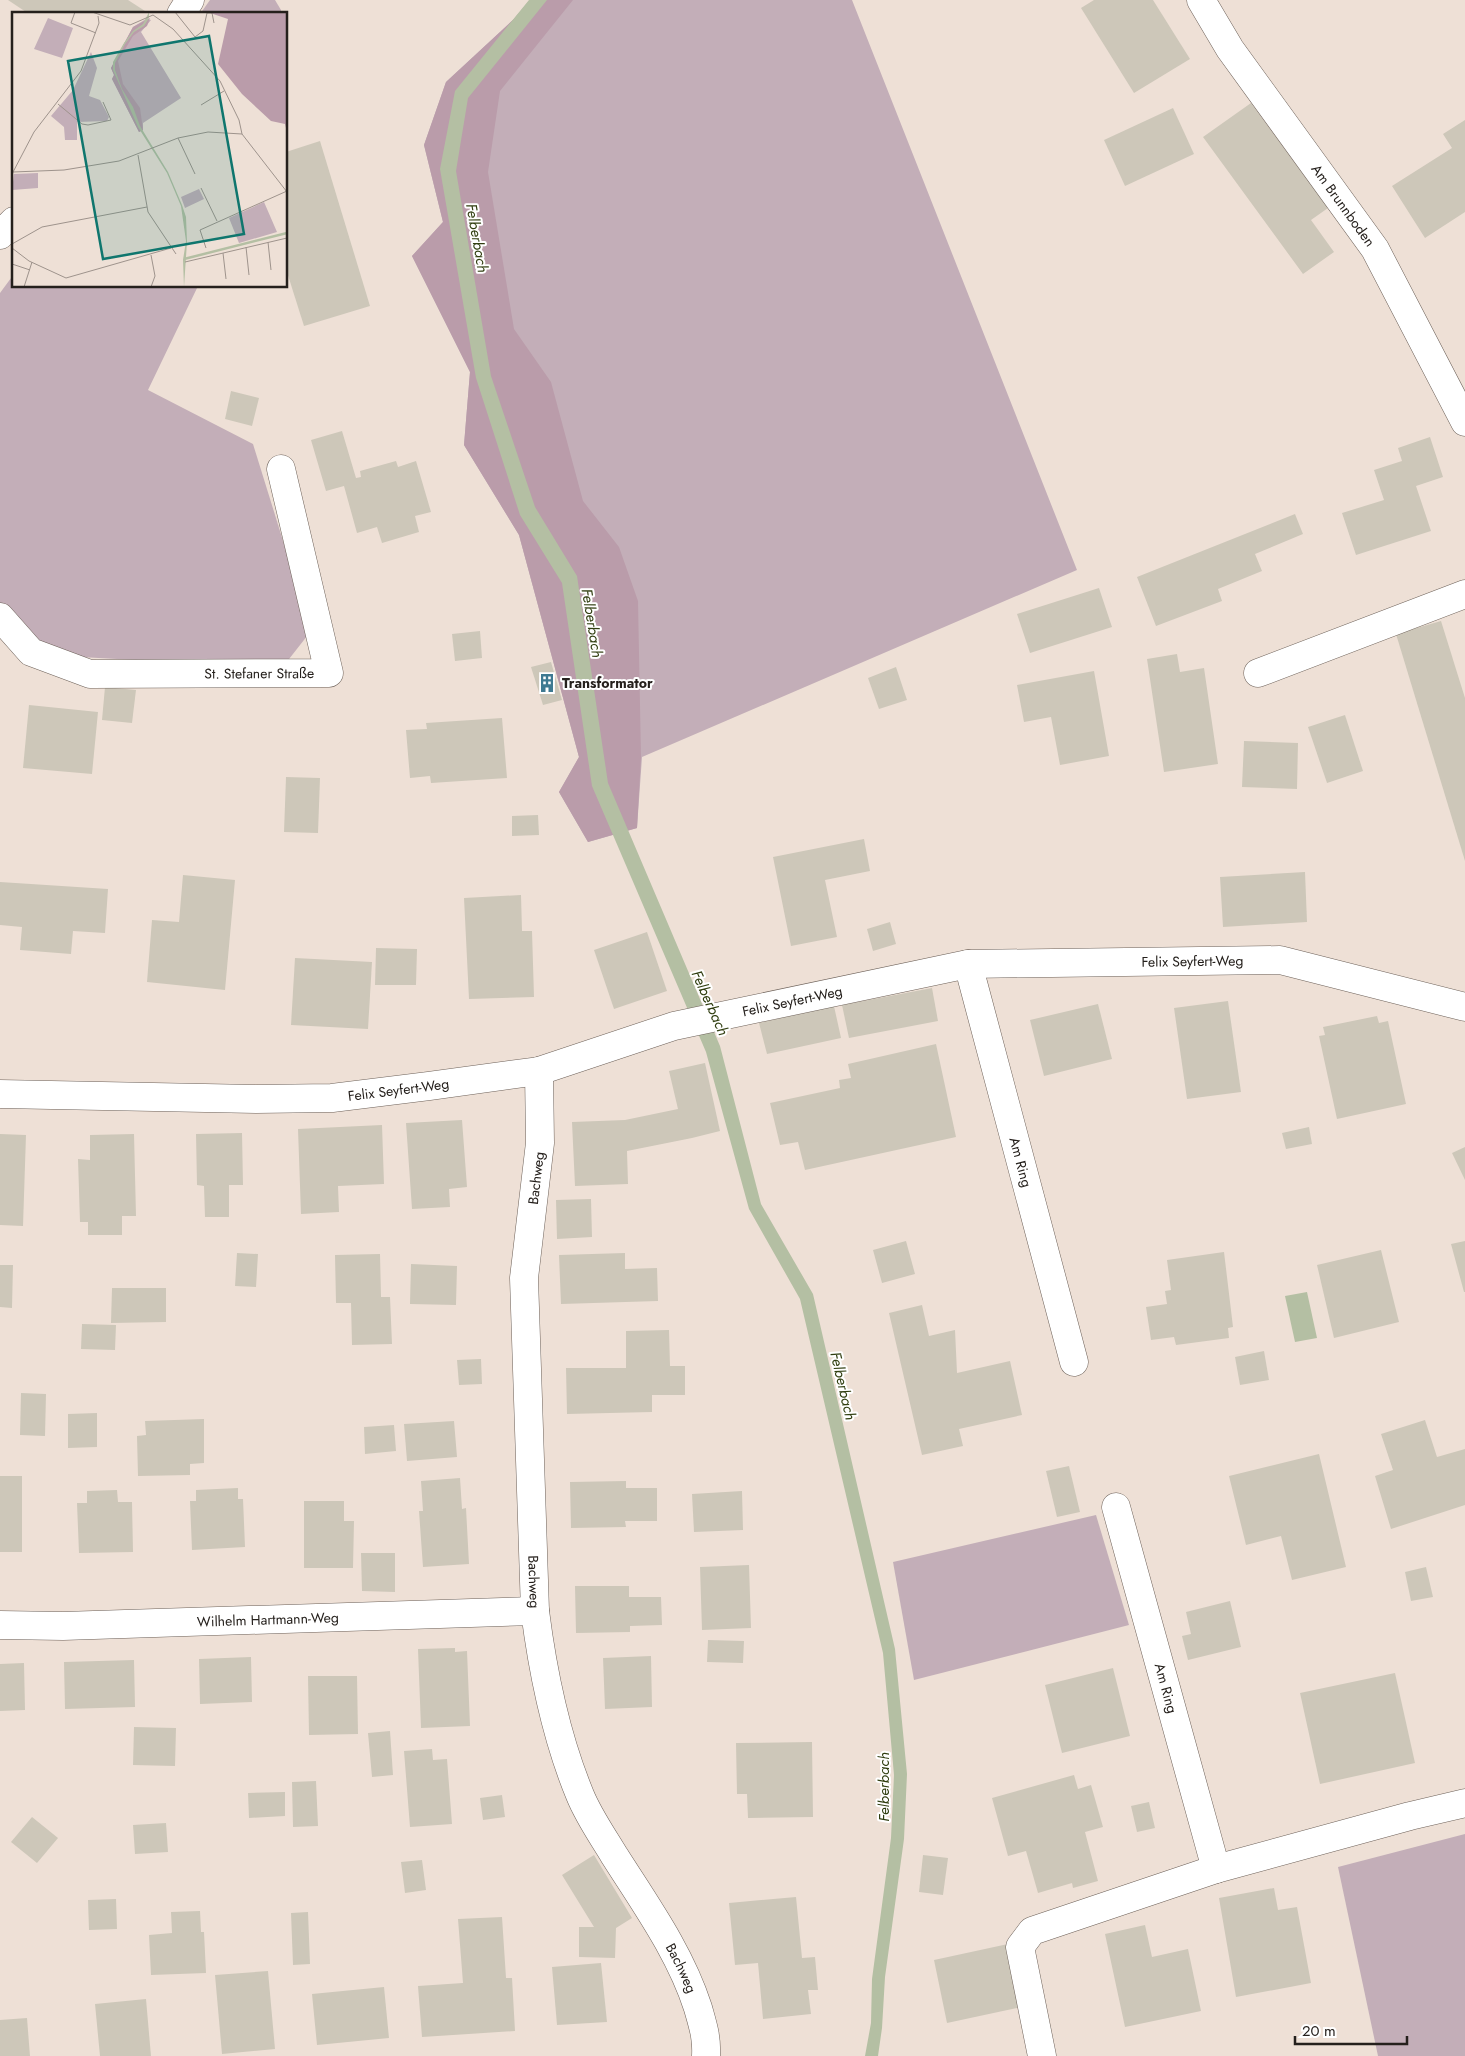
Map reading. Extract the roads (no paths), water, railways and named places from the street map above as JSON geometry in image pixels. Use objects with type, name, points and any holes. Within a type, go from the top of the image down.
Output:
[{"type":"street","points":[[182,12],[190,0]]},
{"type":"street","name":"Am Brunnboden","points":[[1201,0],[1230,49],[1375,249],[1465,422]]},
{"type":"street","points":[[0,235],[12,223]]},
{"type":"street","name":"St. Stefaner Straße","points":[[0,617],[30,652],[90,674],[329,673],[281,469]]},
{"type":"street","points":[[1258,673],[1465,594]]},
{"type":"street","name":"Felix Seyfert-Weg","points":[[0,1094],[248,1099],[332,1098],[540,1071],[572,1059],[688,1023],[968,964],[1280,960],[1465,1006]]},
{"type":"street","name":"Am Ring","points":[[968,964],[1074,1362]]},
{"type":"street","name":"Bachweg","points":[[540,1071],[540,1143],[524,1278],[535,1611],[542,1660],[562,1741],[580,1796],[592,1819],[673,1948],[692,1988],[707,2039],[706,2056]]},
{"type":"street","name":"Am Ring","points":[[1116,1507],[1216,1869]]},
{"type":"street","name":"Wilhelm Hartmann-Weg","points":[[0,1625],[63,1626],[535,1611]]},
{"type":"street","points":[[1042,2056],[1020,1947],[1032,1931],[1216,1869],[1410,1816],[1465,1803]]},
{"type":"place","name":"Transformator","points":[[547,683]]},
{"type":"water label","name":"Felberbach","points":[[477,238]]},
{"type":"water label","name":"Felberbach","points":[[592,623]]},
{"type":"water label","name":"Felberbach","points":[[710,1003]]},
{"type":"water label","name":"Felberbach","points":[[843,1386]]},
{"type":"water label","name":"Felberbach","points":[[884,1787]]}]
